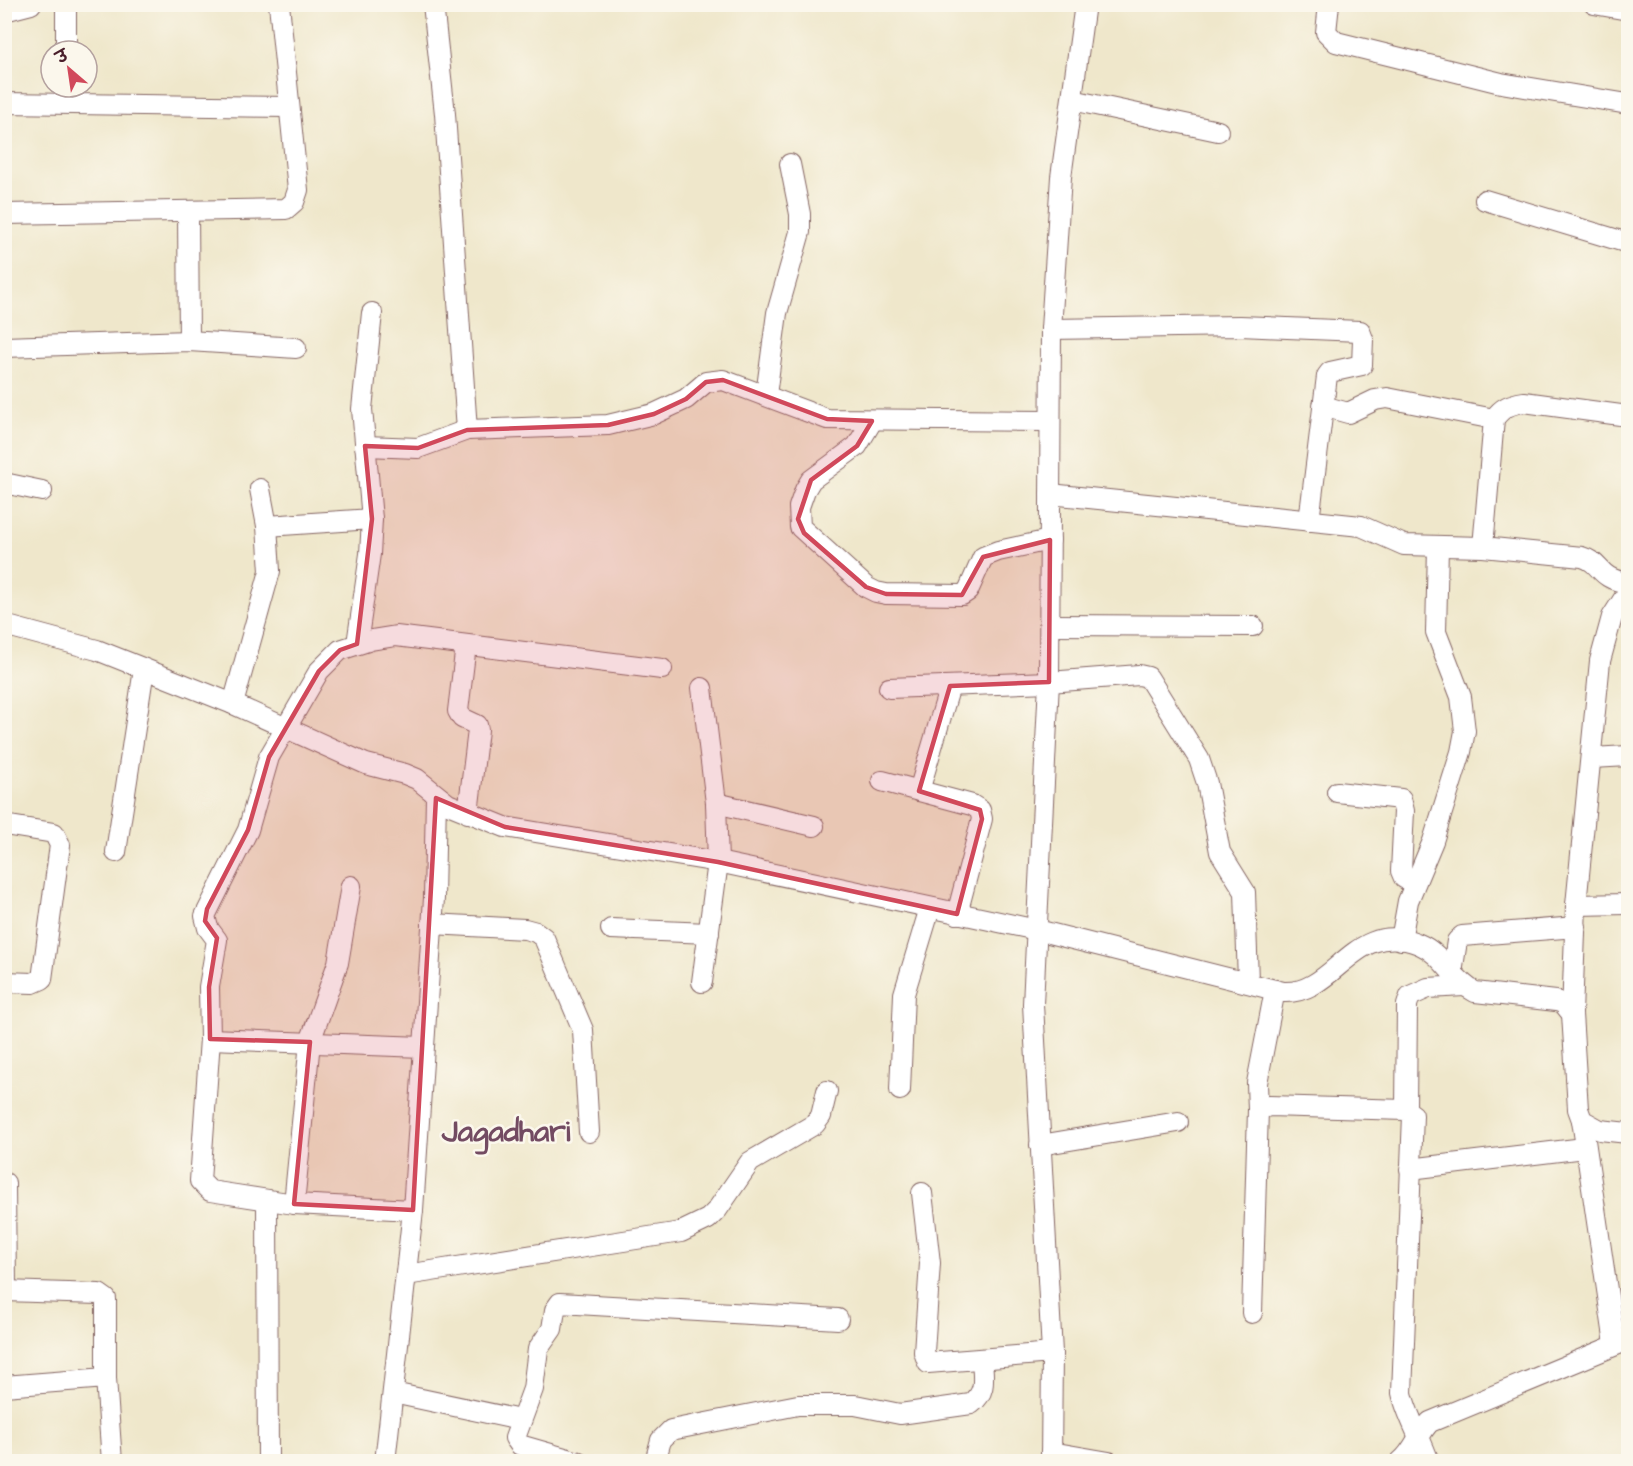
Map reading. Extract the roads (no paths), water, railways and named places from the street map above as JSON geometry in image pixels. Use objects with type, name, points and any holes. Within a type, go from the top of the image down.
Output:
[{"type":"street","points":[[4,11],[31,4]]},
{"type":"street","points":[[66,4],[66,39]]},
{"type":"street","points":[[4,214],[276,211],[286,209],[294,202],[298,190],[279,4]]},
{"type":"street","points":[[434,4],[445,114],[467,430]]},
{"type":"street","points":[[1085,4],[1060,177],[1051,329],[1049,682],[1033,1004],[1052,1353],[1051,1457],[1109,1461]]},
{"type":"street","points":[[1329,4],[1326,32],[1336,42],[1501,83],[1629,104]]},
{"type":"street","points":[[1594,4],[1629,10]]},
{"type":"street","points":[[99,97],[289,107]]},
{"type":"street","points":[[4,103],[39,98]]},
{"type":"street","points":[[1072,100],[1218,131]]},
{"type":"street","points":[[766,395],[777,313],[800,232],[800,214],[790,164]]},
{"type":"street","points":[[1485,200],[1629,243]]},
{"type":"street","points":[[188,212],[189,341]]},
{"type":"street","points":[[357,644],[370,554],[372,519],[362,391],[372,313]]},
{"type":"street","points":[[1051,329],[1240,326],[1357,330],[1363,339],[1362,365],[1330,372],[1327,376],[1309,521]]},
{"type":"street","points":[[4,347],[189,341],[296,348]]},
{"type":"street","points":[[365,446],[418,447],[467,430],[573,428],[617,424],[674,406],[706,382],[714,380],[723,380],[766,395],[787,406],[827,419],[1050,421]]},
{"type":"street","points":[[1323,406],[1348,413],[1375,400],[1388,398],[1494,419]]},
{"type":"street","points":[[1483,547],[1494,419],[1500,411],[1511,404],[1524,402],[1629,416]]},
{"type":"street","points":[[872,421],[857,446],[811,480],[805,490],[798,519],[804,533],[866,587],[886,594],[962,595],[968,591],[983,557],[998,551],[1050,540]]},
{"type":"street","points":[[4,483],[42,491]]},
{"type":"street","points":[[234,704],[270,570],[267,526],[260,489]]},
{"type":"street","points":[[1050,494],[1361,526],[1404,545],[1483,547],[1582,557],[1589,559],[1606,578],[1629,583]]},
{"type":"street","points":[[267,526],[372,519]]},
{"type":"street","points":[[1401,940],[1407,901],[1433,841],[1461,752],[1465,731],[1461,697],[1436,632],[1438,547]]},
{"type":"street","points":[[1400,1461],[1410,1452],[1419,1432],[1443,1416],[1622,1342],[1584,1148],[1582,1120],[1578,1110],[1572,1014],[1576,905],[1600,661],[1612,617],[1629,592]]},
{"type":"street","points":[[4,625],[80,645],[234,704],[366,764],[417,779],[436,796],[468,813],[505,827],[718,862],[1037,930],[1275,990],[1297,993],[1319,981],[1359,948],[1372,942],[1401,940],[1421,945],[1433,952],[1458,980],[1490,995],[1556,1001],[1563,1003],[1572,1014]]},
{"type":"street","points":[[1050,625],[1253,626]]},
{"type":"street","points":[[413,1210],[294,1204],[210,1191],[200,1181],[210,1039],[209,987],[217,940],[208,928],[205,916],[248,830],[263,772],[285,728],[319,671],[340,650],[357,644],[396,636],[662,669]]},
{"type":"street","points":[[466,645],[458,711],[462,718],[477,725],[478,730],[468,813]]},
{"type":"street","points":[[116,852],[144,669]]},
{"type":"street","points":[[889,688],[1049,682],[1139,675],[1148,677],[1155,685],[1168,714],[1204,769],[1220,852],[1245,892],[1248,982]]},
{"type":"street","points":[[919,791],[950,686]]},
{"type":"street","points":[[702,688],[716,803],[718,862],[702,982]]},
{"type":"street","points":[[1592,758],[1629,756]]},
{"type":"street","points":[[882,781],[972,805],[980,810],[982,819],[957,914]]},
{"type":"street","points":[[1337,792],[1401,799],[1404,811],[1401,871],[1404,878],[1414,884]]},
{"type":"street","points":[[385,1461],[413,1210],[432,924],[436,796]]},
{"type":"street","points":[[716,803],[814,826]]},
{"type":"street","points":[[4,825],[54,833],[59,837],[60,844],[42,979],[33,983],[4,982]]},
{"type":"street","points":[[294,1204],[310,1042],[338,963],[351,886]]},
{"type":"street","points":[[1576,905],[1629,904]]},
{"type":"street","points":[[900,1090],[904,994],[930,908]]},
{"type":"street","points":[[432,924],[525,930],[536,932],[544,938],[583,1030],[589,1132]]},
{"type":"street","points":[[1458,980],[1457,941],[1462,936],[1576,927]]},
{"type":"street","points":[[611,929],[709,933]]},
{"type":"street","points":[[1406,1110],[1407,1005],[1410,996],[1428,988],[1458,980]]},
{"type":"street","points":[[1252,1313],[1257,1083],[1275,990]]},
{"type":"street","points":[[210,1039],[423,1047]]},
{"type":"street","points":[[406,1275],[681,1232],[708,1219],[717,1210],[750,1162],[815,1124],[821,1116],[827,1091]]},
{"type":"street","points":[[1258,1110],[1269,1106],[1406,1110],[1413,1115],[1402,1394],[1429,1461]]},
{"type":"street","points":[[1582,1120],[1600,1130],[1629,1133]]},
{"type":"street","points":[[1040,1145],[1178,1122]]},
{"type":"street","points":[[1410,1169],[1584,1148]]},
{"type":"street","points":[[4,1183],[5,1291],[103,1296],[108,1305],[106,1378],[112,1461]]},
{"type":"street","points":[[922,1193],[930,1263],[925,1358],[928,1363],[1052,1353]]},
{"type":"street","points":[[267,1200],[268,1461]]},
{"type":"street","points":[[579,1461],[522,1454],[514,1438],[532,1389],[538,1349],[552,1329],[555,1310],[560,1303],[837,1319]]},
{"type":"street","points":[[655,1461],[661,1440],[671,1430],[758,1412],[838,1404],[900,1414],[970,1404],[980,1397],[984,1386],[982,1359]]},
{"type":"street","points":[[4,1386],[106,1378]]},
{"type":"street","points":[[393,1393],[520,1420]]},
{"type":"district","name":"Jagadhari","points":[[506,1132]]}]
